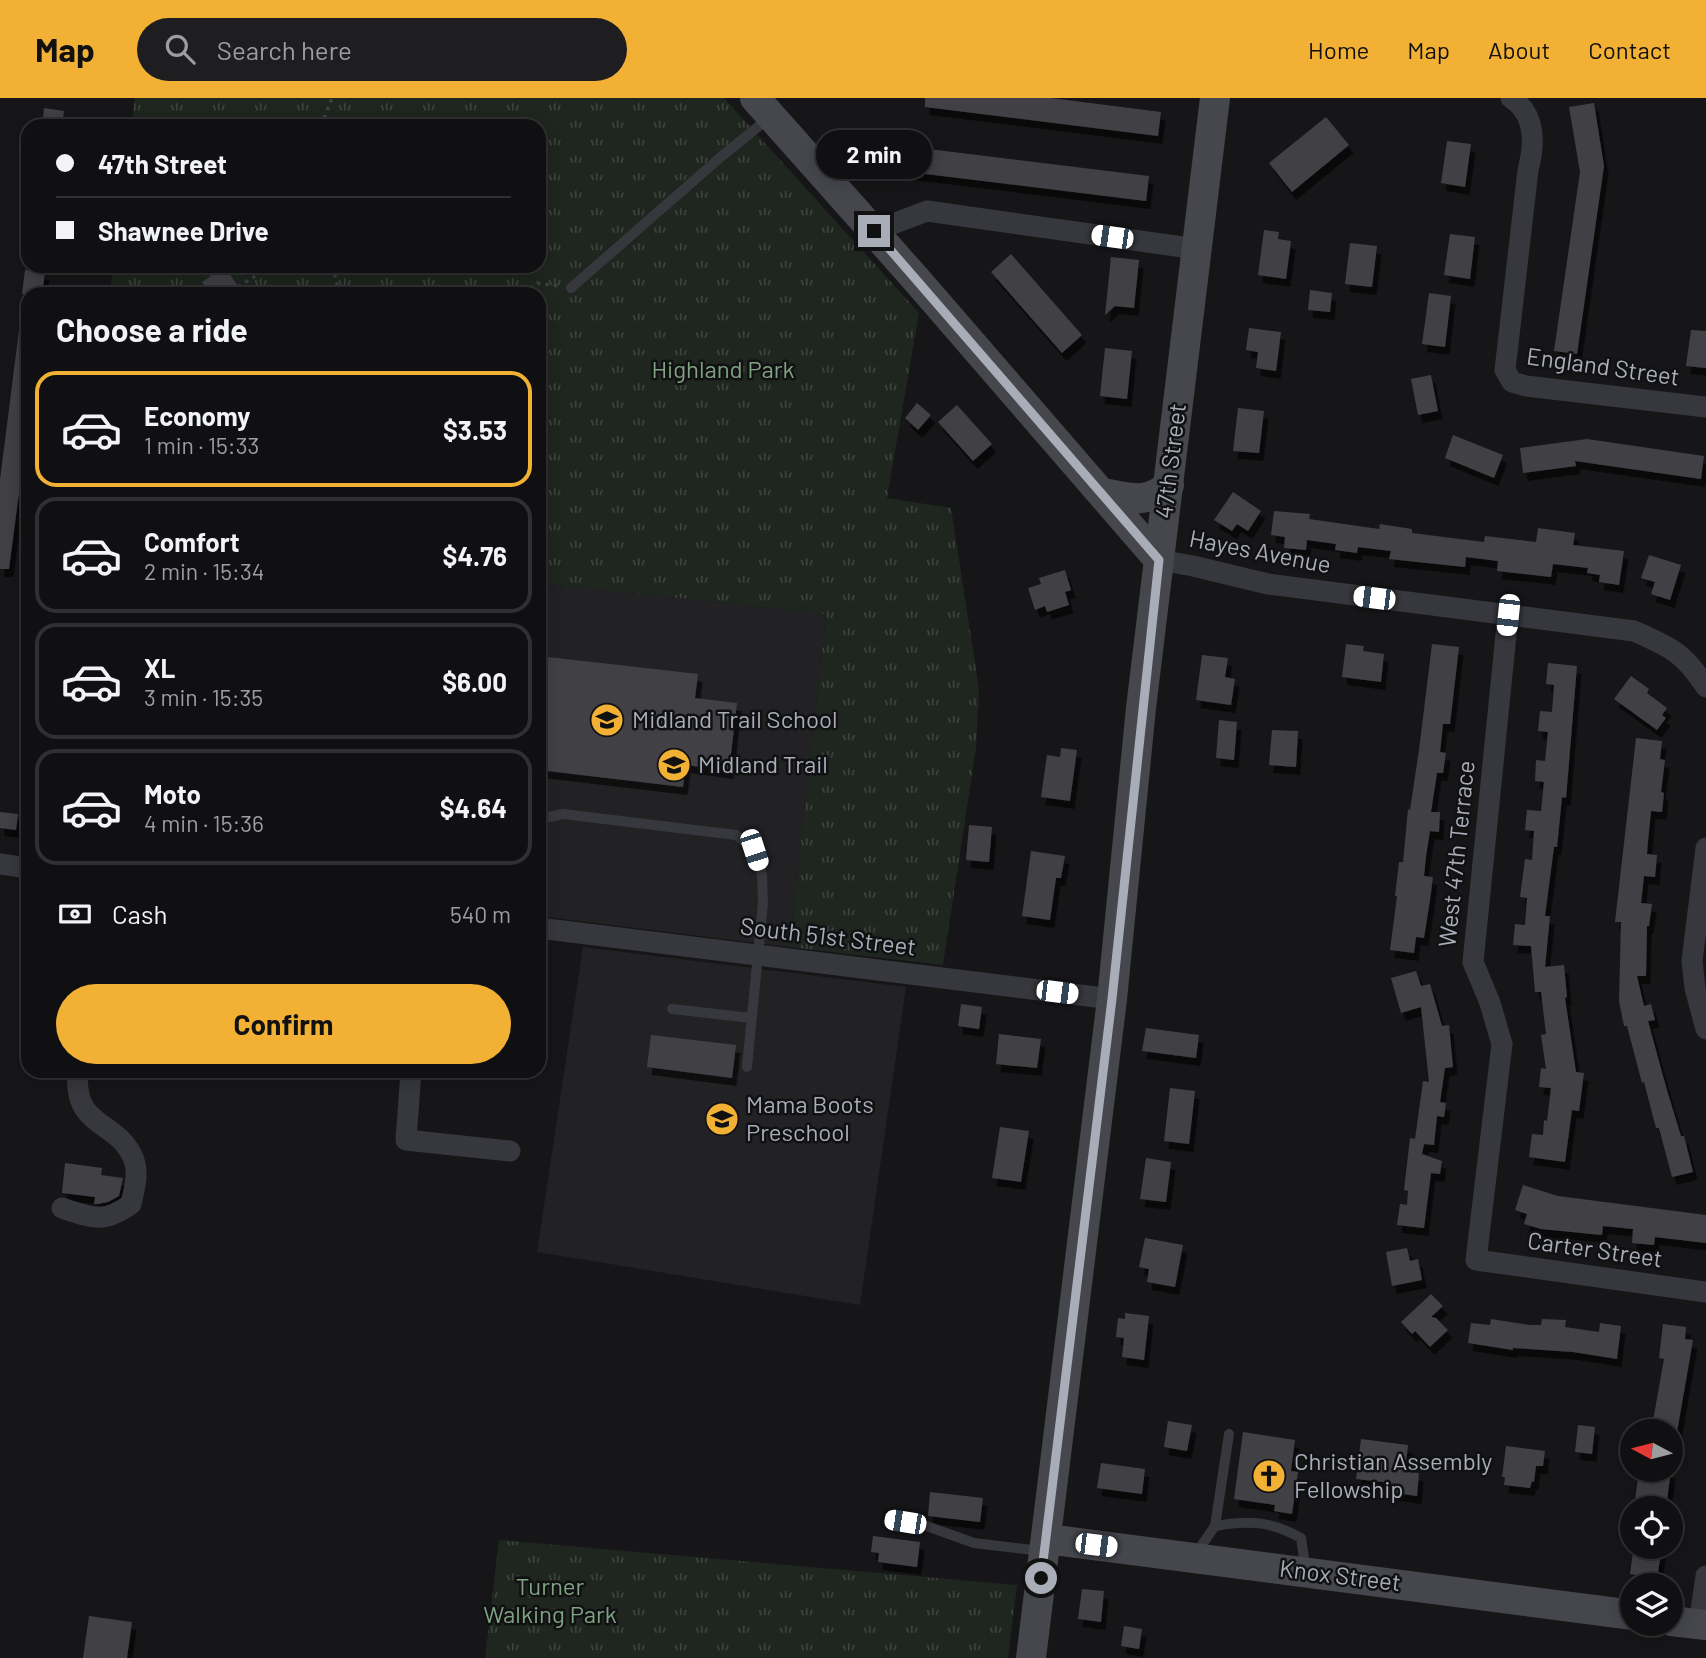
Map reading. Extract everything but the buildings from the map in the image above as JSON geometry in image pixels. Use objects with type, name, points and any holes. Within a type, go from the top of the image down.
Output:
[{"type":"main road","name":"47th Street","points":[[1031,1658],[1112,999],[1159,560],[1215,98]]},
{"type":"main road","points":[[763,107],[1159,560]]},
{"type":"main road","points":[[1102,492],[1137,499],[1152,498],[1169,485]]},
{"type":"main road","name":"Knox Street","points":[[1046,1545],[1194,1558],[1620,1613]]},
{"type":"street","name":"England Street","points":[[1511,98],[1519,103],[1532,124],[1532,154],[1504,370],[1512,382],[1526,386],[1706,407]]},
{"type":"street","points":[[874,231],[927,211],[1197,249]]},
{"type":"street","name":"Hayes Avenue","points":[[1159,560],[1268,584],[1633,631],[1671,648],[1693,667],[1706,687]]},
{"type":"street","name":"West 47th Terrace","points":[[1476,1260],[1502,1044],[1490,1003],[1473,962],[1508,615]]},
{"type":"street","points":[[1706,848],[1695,988],[1706,1029]]},
{"type":"street","points":[[0,864],[21,867]]},
{"type":"street","name":"South 51st Street","points":[[546,929],[1112,999]]},
{"type":"street","points":[[62,1209],[92,1218],[114,1216],[131,1204],[136,1178],[135,1161],[124,1143],[91,1118],[82,1105],[77,1078]]},
{"type":"street","points":[[410,1078],[406,1140],[510,1151]]},
{"type":"street","name":"Carter Street","points":[[1476,1260],[1706,1292]]},
{"type":"street","points":[[1692,1623],[1706,1576]]},
{"type":"lane","points":[[571,288],[722,156],[763,107]]},
{"type":"lane","points":[[546,818],[563,814],[736,835],[754,850],[762,875],[763,903],[747,1068]]},
{"type":"lane","points":[[673,1009],[751,1018]]},
{"type":"lane","points":[[1194,1558],[1215,1525],[1229,1434]]},
{"type":"lane","points":[[890,1519],[921,1524],[974,1543],[1046,1545]]},
{"type":"lane","points":[[1215,1525],[1243,1521],[1282,1527],[1301,1538],[1306,1572]]},
{"type":"path","points":[[324,119],[332,98]]},
{"type":"path","points":[[239,287],[260,273]]},
{"type":"path","points":[[532,287],[537,283],[571,288]]},
{"type":"shaded area","name":"Midland Trail","points":[[546,584],[826,614],[789,947],[546,917]]},
{"type":"shaded area","name":"Mama Boots Preschool","points":[[583,947],[906,987],[860,1305],[537,1252]]},
{"type":"green space","name":"Highland Park","points":[[135,98],[724,98],[919,313],[887,498],[951,508],[979,689],[976,748],[943,965],[789,947],[826,614],[546,584],[546,287],[111,287],[112,273],[546,273],[546,119],[132,119]]},
{"type":"green space","name":"Turner Walking Park","points":[[499,1540],[1017,1585],[1008,1658],[485,1658]]},
{"type":"place","name":"Midland Trail School","points":[[607,720]]},
{"type":"place","name":"Midland Trail","points":[[674,765]]},
{"type":"place","name":"Mama Boots Preschool","points":[[722,1119]]},
{"type":"place","name":"Christian Assembly Fellowship","points":[[1269,1476]]},
{"type":"route","points":[[874,231],[1159,560],[1141,708],[1112,999],[1041,1578]]}]
